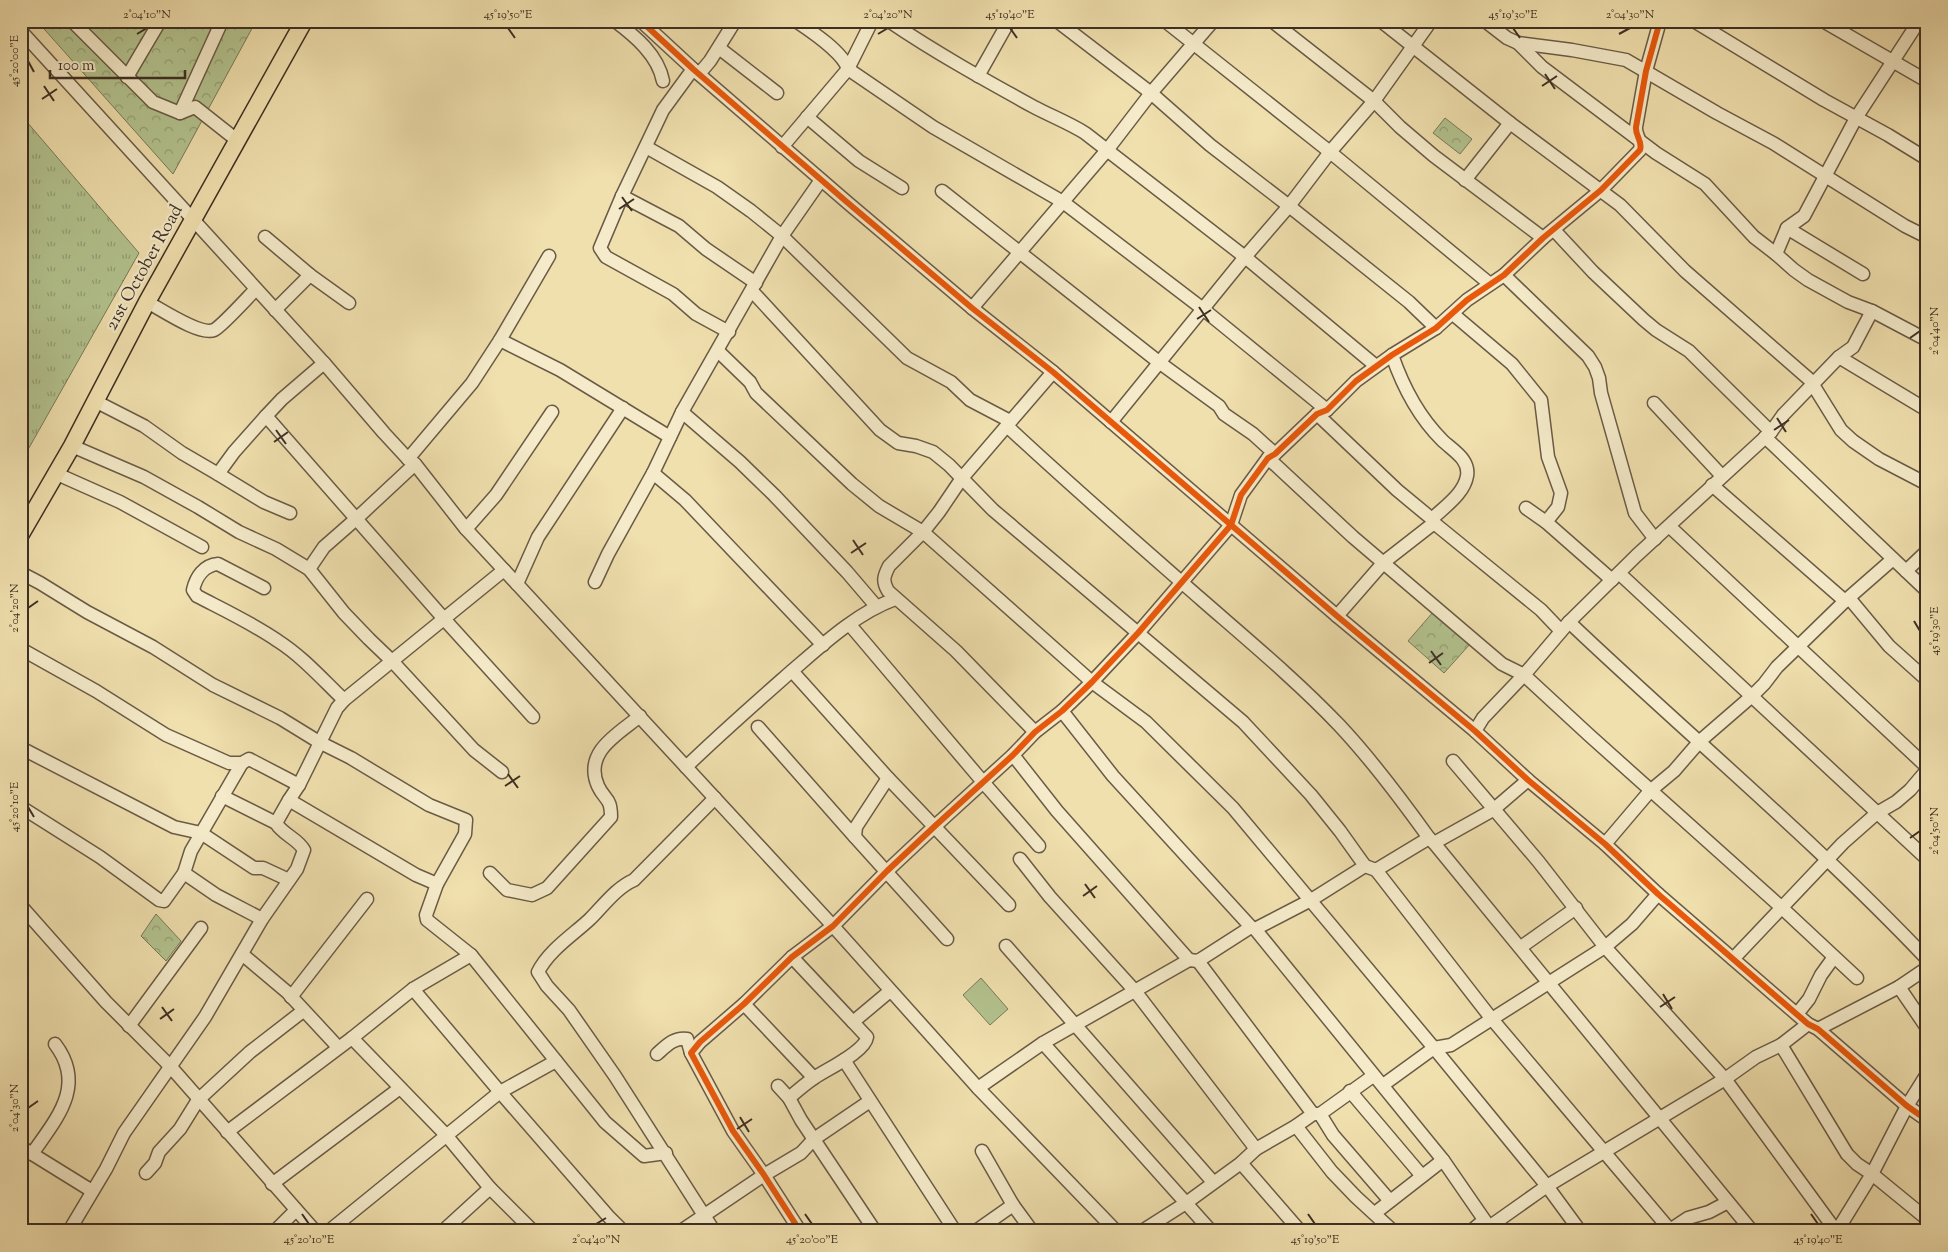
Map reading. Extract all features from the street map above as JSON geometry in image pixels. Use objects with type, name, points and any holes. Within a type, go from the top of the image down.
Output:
[{"type":"main road","name":"21st October Road","points":[[21,534],[57,474],[148,302],[304,21]]},
{"type":"street","points":[[72,21],[153,102],[180,113],[195,107],[238,141]]},
{"type":"street","points":[[127,77],[160,21]]},
{"type":"street","points":[[615,21],[654,57],[661,69],[663,81]]},
{"type":"street","points":[[641,21],[782,147],[972,308],[1054,372],[1337,616],[1475,731],[1528,780],[1605,844],[1658,894],[1797,1014],[1907,1106],[1927,1120]]},
{"type":"street","points":[[729,332],[696,314],[673,294],[606,257],[600,248],[622,196],[663,110],[719,48],[735,21]]},
{"type":"street","points":[[796,21],[826,43],[846,62],[848,68],[933,127],[1063,202],[1203,309],[1322,412],[1397,490],[1541,610],[1565,627],[1700,741],[1892,922],[1927,959]]},
{"type":"street","points":[[782,147],[848,68],[872,21]]},
{"type":"street","points":[[889,21],[978,76],[1052,117],[1070,123],[1108,149],[1245,257],[1376,366]]},
{"type":"street","points":[[978,76],[1009,21]]},
{"type":"street","points":[[1057,21],[1150,93],[1210,145],[1290,206],[1409,302],[1436,328]]},
{"type":"street","points":[[1165,21],[1330,152],[1490,284]]},
{"type":"street","points":[[972,308],[1108,149],[1150,93],[1213,21]]},
{"type":"street","points":[[1272,21],[1374,101],[1400,127],[1466,180],[1543,238]]},
{"type":"street","points":[[1381,21],[1510,123],[1620,205],[1685,272],[1810,380],[1841,430],[1853,441],[1879,459],[1927,484]]},
{"type":"street","points":[[1111,422],[1245,257],[1290,206],[1330,152],[1374,101],[1412,45],[1431,21]]},
{"type":"street","points":[[1485,21],[1507,38],[1518,43],[1626,60],[1717,113],[1774,143],[1905,226],[1927,237]]},
{"type":"street","points":[[692,1053],[700,1042],[744,1004],[792,957],[833,926],[887,871],[1013,755],[1035,732],[1062,711],[1092,682],[1138,633],[1231,525],[1241,495],[1272,456],[1356,381],[1392,355],[1436,328],[1467,300],[1504,275],[1543,238],[1601,190],[1640,150],[1641,145],[1635,131],[1646,71],[1660,21]]},
{"type":"street","points":[[1694,21],[1927,159]]},
{"type":"street","points":[[1823,21],[1927,81]]},
{"type":"street","points":[[1776,254],[1787,228],[1804,216],[1856,118],[1919,21]]},
{"type":"street","points":[[180,113],[220,23]]},
{"type":"street","points":[[21,31],[324,363],[504,570],[833,926],[978,1088],[1116,1231]]},
{"type":"street","points":[[1518,43],[1542,67],[1656,153],[1705,184],[1754,237],[1794,270],[1848,302],[1872,311],[1927,340]]},
{"type":"street","points":[[719,48],[777,93]]},
{"type":"street","points":[[807,117],[859,161],[902,188]]},
{"type":"street","points":[[1466,180],[1510,123]]},
{"type":"street","points":[[646,147],[716,187],[782,236],[907,358],[951,382],[970,400],[1009,424],[1084,499],[1255,646],[1339,725],[1521,947],[1547,983],[1752,1231]]},
{"type":"street","points":[[595,582],[608,554],[653,473],[682,412],[782,236],[821,180]]},
{"type":"street","points":[[942,191],[1160,363],[1219,406],[1224,414],[1253,434],[1272,456],[1354,537],[1502,664],[1524,675],[1857,978]]},
{"type":"street","points":[[622,196],[679,226],[754,287],[880,430],[898,443],[933,452],[949,465],[993,510],[1243,722],[1311,795],[1491,1018],[1670,1230],[1688,1218],[1709,1212],[1728,1202]]},
{"type":"street","points":[[1787,228],[1863,274]]},
{"type":"street","points":[[1554,230],[1593,272],[1656,330],[1690,352],[1842,509],[1927,591]]},
{"type":"street","points":[[265,237],[310,275],[349,304]]},
{"type":"street","points":[[309,569],[324,546],[356,519],[411,461],[472,383],[550,256]]},
{"type":"street","points":[[275,310],[310,275]]},
{"type":"street","points":[[1504,275],[1574,341],[1595,367],[1635,513],[1655,539]]},
{"type":"street","points":[[148,302],[191,326],[207,331],[217,328],[256,288]]},
{"type":"street","points":[[1475,731],[1483,718],[1524,675],[1565,627],[1668,526],[1768,434],[1812,385],[1840,357],[1853,347],[1872,311]]},
{"type":"street","points":[[1453,314],[1512,364],[1541,400],[1548,457],[1561,493],[1558,507],[1546,522]]},
{"type":"street","points":[[500,340],[560,370],[670,437]]},
{"type":"street","points":[[718,351],[750,382],[756,393],[852,484],[879,506],[923,532],[994,598],[1092,682],[1146,722],[1210,784],[1233,808],[1434,1048],[1547,1186],[1580,1231]]},
{"type":"street","points":[[1337,616],[1384,562],[1433,521],[1464,488],[1468,473],[1461,455],[1443,441],[1422,417],[1400,378],[1392,355]]},
{"type":"street","points":[[1840,357],[1927,410]]},
{"type":"street","points":[[218,474],[234,452],[282,399],[324,363]]},
{"type":"street","points":[[1035,732],[956,651],[895,599],[884,585],[884,577],[889,566],[923,532],[962,478],[1054,372]]},
{"type":"street","points":[[95,401],[144,426],[182,453],[264,502],[290,513]]},
{"type":"street","points":[[1654,403],[1722,476]]},
{"type":"street","points":[[517,584],[538,537],[623,408]]},
{"type":"street","points":[[466,528],[496,495],[552,412]]},
{"type":"street","points":[[682,412],[740,462],[774,495],[847,572],[876,606]]},
{"type":"street","points":[[266,416],[533,717]]},
{"type":"street","points":[[72,446],[144,477],[239,532],[276,549],[309,569],[344,613],[474,750],[502,772]]},
{"type":"street","points":[[653,473],[685,500],[823,645]]},
{"type":"street","points":[[57,474],[120,502],[202,547]]},
{"type":"street","points":[[1712,485],[1847,599],[1889,646],[1927,680]]},
{"type":"street","points":[[1526,508],[1616,577],[1752,696],[1927,859]]},
{"type":"street","points":[[1668,526],[1927,766]]},
{"type":"street","points":[[1906,571],[1927,551]]},
{"type":"street","points":[[1605,844],[1650,791],[1674,772],[1700,741],[1752,696],[1777,667],[1847,599],[1893,559]]},
{"type":"street","points":[[264,588],[218,564],[210,565],[203,570],[192,590],[197,596],[238,616],[279,641],[309,666],[344,700]]},
{"type":"street","points":[[276,823],[299,785],[337,708],[344,700],[445,620],[504,570]]},
{"type":"street","points":[[21,573],[111,626],[153,647],[212,685],[280,718],[319,742],[352,758],[429,805],[466,820],[465,834],[437,884],[426,918],[471,955],[605,1122],[644,1156],[666,1154]]},
{"type":"street","points":[[686,766],[722,732],[823,645],[876,606],[895,599]]},
{"type":"street","points":[[850,625],[1040,846]]},
{"type":"street","points":[[21,649],[96,691],[166,735],[229,763],[242,763]]},
{"type":"street","points":[[792,671],[888,778],[1009,905]]},
{"type":"street","points":[[1062,711],[1113,776],[1253,928],[1443,1160],[1488,1226]]},
{"type":"street","points":[[490,873],[507,890],[532,895],[547,888],[611,817],[611,806],[598,786],[594,768],[599,751],[640,716]]},
{"type":"street","points":[[758,727],[947,939]]},
{"type":"street","points":[[21,748],[174,827],[201,833],[254,868],[263,868],[289,880]]},
{"type":"street","points":[[1013,755],[1057,811],[1193,960],[1333,1135],[1390,1201]]},
{"type":"street","points":[[21,807],[100,856],[159,900],[164,901],[184,873],[191,851],[242,763],[249,759],[299,785]]},
{"type":"street","points":[[1454,761],[1576,908],[1604,947],[1725,1079],[1836,1231],[1872,1174],[1907,1106],[1927,1074]]},
{"type":"street","points":[[1733,959],[1781,907],[1828,861],[1843,843],[1876,813],[1896,802],[1910,790],[1927,770]]},
{"type":"street","points":[[855,837],[856,827],[888,778]]},
{"type":"street","points":[[978,1088],[1043,1043],[1135,991],[1371,868],[1493,810],[1528,780]]},
{"type":"street","points":[[69,1231],[106,1169],[124,1132],[205,1017],[262,919],[300,863],[304,850],[299,842],[280,830],[276,823],[222,796]]},
{"type":"street","points":[[714,1231],[616,1076],[569,1010],[546,986],[538,972],[552,953],[591,918],[623,885],[634,880],[715,798]]},
{"type":"street","points":[[289,800],[416,875],[437,884]]},
{"type":"street","points":[[1020,859],[1050,898],[1135,991],[1256,1148]]},
{"type":"street","points":[[184,873],[216,895],[262,919]]},
{"type":"street","points":[[1383,1086],[1434,1048],[1452,1045],[1491,1018],[1604,947],[1632,924],[1658,894]]},
{"type":"street","points":[[291,997],[367,899]]},
{"type":"street","points":[[21,906],[129,1026],[170,1066],[315,1231]]},
{"type":"street","points":[[1521,947],[1576,908]]},
{"type":"street","points":[[129,1026],[201,928]]},
{"type":"street","points":[[1006,946],[1213,1182]]},
{"type":"street","points":[[242,954],[291,997],[338,1047]]},
{"type":"street","points":[[228,1132],[414,989],[471,955]]},
{"type":"street","points":[[789,1098],[814,1078],[844,1060],[868,1040],[792,957]]},
{"type":"street","points":[[1797,1014],[1812,995],[1823,970],[1834,957]]},
{"type":"street","points":[[1471,1231],[1488,1226],[1547,1186],[1725,1079],[1756,1057],[1813,1026],[1899,987],[1927,968]]},
{"type":"street","points":[[1899,987],[1927,1028]]},
{"type":"street","points":[[414,989],[500,1092],[623,1231]]},
{"type":"street","points":[[853,1022],[890,991]]},
{"type":"street","points":[[744,1004],[814,1078]]},
{"type":"street","points":[[146,1174],[155,1163],[159,1152],[180,1129],[198,1100],[250,1052],[303,1011]]},
{"type":"street","points":[[352,1038],[446,1135],[490,1188],[533,1231]]},
{"type":"street","points":[[656,1054],[672,1041],[680,1038],[687,1039],[692,1053],[733,1131],[800,1231]]},
{"type":"street","points":[[1043,1043],[1210,1231]]},
{"type":"street","points":[[55,1044],[65,1061],[70,1086],[66,1099],[55,1119],[26,1151],[92,1191]]},
{"type":"street","points":[[1781,1045],[1847,1154],[1856,1164],[1872,1174],[1927,1219]]},
{"type":"street","points":[[844,1060],[955,1231]]},
{"type":"street","points":[[329,1231],[500,1092],[556,1061]]},
{"type":"street","points":[[1142,1231],[1186,1203],[1241,1163],[1256,1148],[1316,1114],[1373,1076]]},
{"type":"street","points":[[778,1086],[789,1098],[814,1139],[876,1231]]},
{"type":"street","points":[[272,1184],[400,1088]]},
{"type":"street","points":[[1350,1091],[1422,1176]]},
{"type":"street","points":[[681,1231],[764,1175],[801,1153],[814,1139],[870,1101]]},
{"type":"street","points":[[1296,1126],[1332,1172],[1393,1231]]},
{"type":"street","points":[[982,1151],[1013,1204],[1032,1231]]},
{"type":"street","points":[[1375,1213],[1443,1160]]},
{"type":"street","points":[[1241,1163],[1300,1231]]},
{"type":"street","points":[[443,1231],[490,1188]]},
{"type":"street","points":[[976,1231],[1013,1204]]},
{"type":"street","points":[[275,1231],[296,1210]]},
{"type":"green space","points":[[37,21],[256,21],[173,174]]},
{"type":"green space","points":[[21,115],[139,253],[21,462]]},
{"type":"green space","points":[[1445,118],[1472,139],[1460,154],[1433,133]]},
{"type":"green space","points":[[1434,611],[1471,643],[1444,673],[1408,641]]},
{"type":"green space","points":[[156,914],[181,941],[166,961],[141,936]]},
{"type":"green space","points":[[981,978],[1008,1009],[990,1025],[963,995]]},
{"type":"cycle path","points":[[641,21],[693,69],[848,203],[972,308],[1053,372],[1337,616],[1475,731],[1528,780],[1605,844],[1658,894],[1808,1024],[1818,1029],[1907,1106],[1927,1120]]},
{"type":"cycle path","points":[[800,1231],[733,1131],[691,1053],[700,1042],[744,1004],[792,957],[833,926],[887,871],[1013,755],[1035,732],[1062,711],[1092,682],[1138,633],[1231,525],[1241,495],[1268,458],[1275,454],[1317,414],[1327,410],[1356,381],[1392,355],[1436,328],[1467,300],[1504,275],[1543,238],[1601,190],[1640,150],[1636,127],[1646,71],[1660,21]]}]
